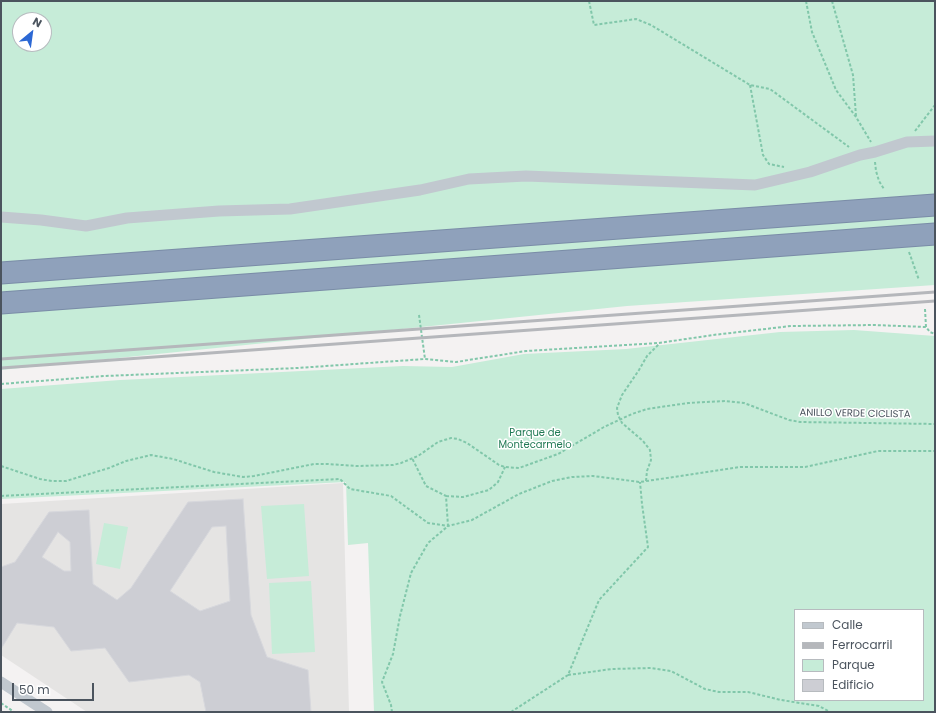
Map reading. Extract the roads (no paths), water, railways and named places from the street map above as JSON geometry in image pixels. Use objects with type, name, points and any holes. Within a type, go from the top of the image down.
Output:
[{"type":"highway","points":[[1,273],[935,205]]},
{"type":"highway","points":[[1,303],[935,234]]},
{"type":"street","points":[[1,217],[41,220],[86,226],[127,218],[219,211],[290,209],[420,190],[469,179],[526,176],[755,185],[810,172],[860,155],[907,142],[935,141]]},
{"type":"street","points":[[1,682],[47,712]]},
{"type":"railway","points":[[1,359],[935,292]]},
{"type":"railway","points":[[1,368],[935,301]]},
{"type":"park label","name":"Parque de Montecarmelo","points":[[535,438]]}]
